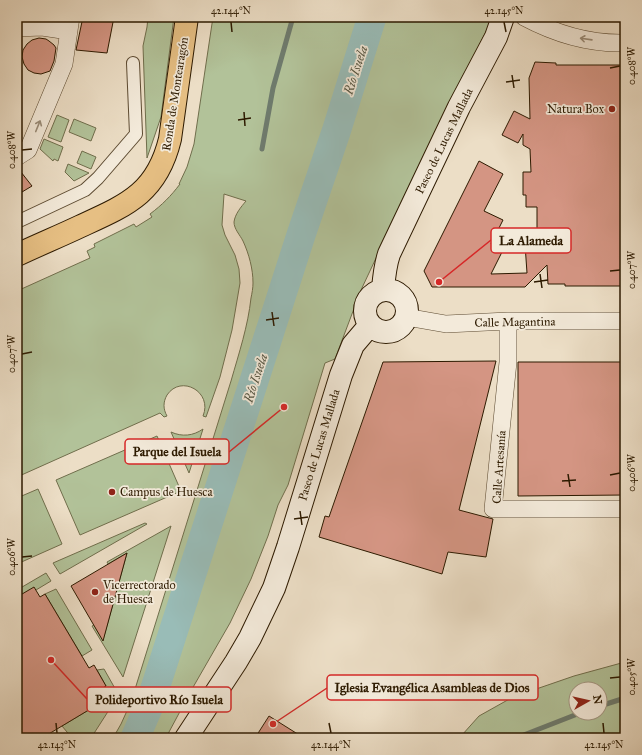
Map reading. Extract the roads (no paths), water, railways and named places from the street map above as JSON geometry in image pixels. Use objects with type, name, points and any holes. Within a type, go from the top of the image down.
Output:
[{"type":"main road","name":"Ronda de Montearagón","points":[[17,255],[119,208],[143,191],[155,176],[165,158],[170,139],[187,17]]},
{"type":"main road","name":"Paseo de Lucas Mallada","points":[[383,289],[384,273],[389,254],[459,107],[496,37],[503,17]]},
{"type":"main road","points":[[383,289],[389,289],[400,294],[404,299],[407,310],[406,316],[402,325],[394,331],[384,332],[374,328],[367,321],[365,305],[372,294],[383,289]]},
{"type":"main road","name":"Paseo de Lucas Mallada","points":[[186,738],[236,662],[274,588],[347,358],[353,345],[370,325]]},
{"type":"street","points":[[524,17],[542,26],[577,37],[625,43]]},
{"type":"street","points":[[17,28],[70,24],[64,64],[28,150],[17,157]]},
{"type":"street","points":[[17,222],[85,190],[98,178],[136,134],[133,63]]},
{"type":"street","name":"Calle Magantina","points":[[406,316],[446,324],[625,321]]},
{"type":"street","name":"Calle Artesanía","points":[[508,322],[508,362],[493,509],[625,509]]},
{"type":"waterway","points":[[262,149],[273,88],[293,17]]},
{"type":"waterway","name":"Río Isuela","points":[[135,738],[149,706],[158,679],[372,17]]},
{"type":"waterway","points":[[608,703],[625,698]]},
{"type":"waterway","points":[[516,738],[568,718]]},
{"type":"place","name":"Natura Box","points":[[612,109]]},
{"type":"place","name":"La Alameda","points":[[439,282]]},
{"type":"place","name":"Parque del Isuela","points":[[284,407]]},
{"type":"place","name":"Campus de Huesca","points":[[112,492]]},
{"type":"place","name":"Vicerrectorado de Huesca","points":[[95,592]]},
{"type":"place","name":"Polideportivo Río Isuela","points":[[51,660]]},
{"type":"place","name":"Iglesia Evangélica Asambleas de Dios","points":[[273,724]]}]
